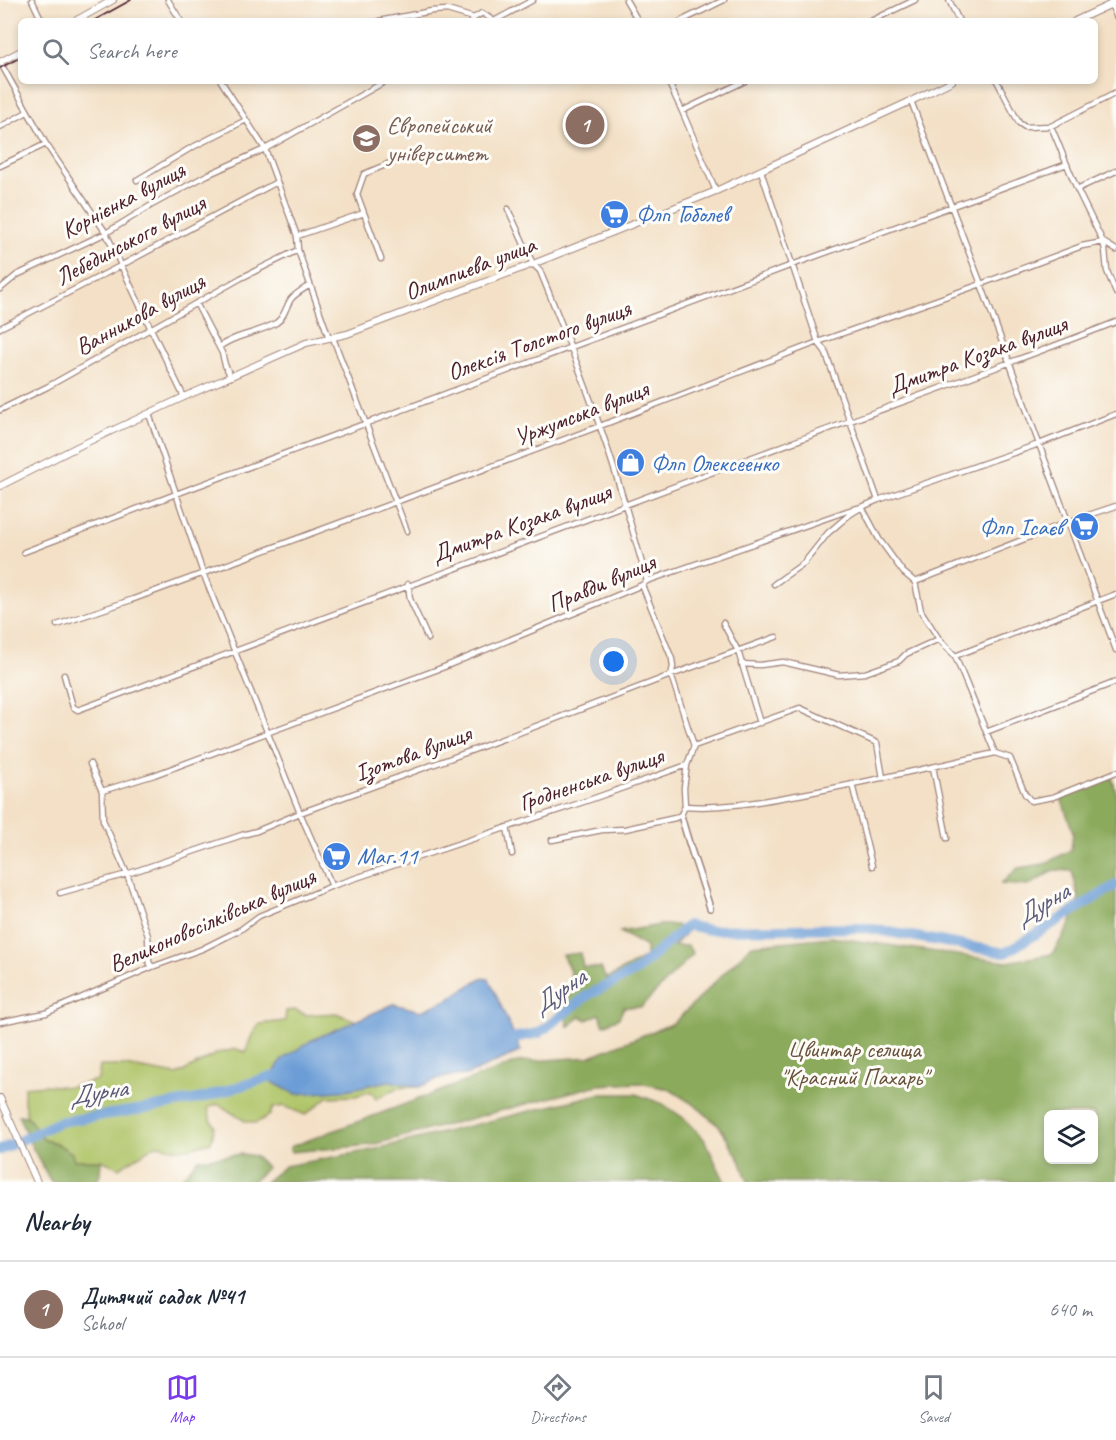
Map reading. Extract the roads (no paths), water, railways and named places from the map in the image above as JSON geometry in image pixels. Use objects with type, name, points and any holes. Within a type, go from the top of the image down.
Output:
[{"type":"main road","points":[[80,18],[113,0]]},
{"type":"main road","points":[[1081,18],[1113,2]]},
{"type":"main road","points":[[0,62],[18,53]]},
{"type":"main road","name":"Олимпиева улица","points":[[0,486],[79,446],[306,343],[347,334],[533,264],[716,191],[946,84]]},
{"type":"main road","points":[[0,1098],[37,1182]]},
{"type":"street","points":[[32,0],[41,18]]},
{"type":"street","points":[[168,0],[179,18]]},
{"type":"street","points":[[499,18],[532,0]]},
{"type":"street","points":[[626,0],[636,18]]},
{"type":"street","points":[[687,18],[724,0]]},
{"type":"street","points":[[877,18],[915,0]]},
{"type":"street","points":[[949,0],[958,18]]},
{"type":"street","points":[[1113,2],[1116,16]]},
{"type":"street","points":[[395,18],[447,10],[468,18]]},
{"type":"street","points":[[476,18],[482,13],[490,18]]},
{"type":"street","points":[[0,62],[46,144],[106,232],[184,397]]},
{"type":"street","points":[[223,84],[266,149],[297,236],[298,250],[310,285],[407,531]]},
{"type":"street","points":[[266,149],[381,84]]},
{"type":"street","points":[[669,84],[716,191]]},
{"type":"street","points":[[682,111],[739,84]]},
{"type":"street","points":[[999,84],[1015,116],[1025,127],[1051,126],[1116,93]]},
{"type":"street","points":[[911,101],[1116,650]]},
{"type":"street","points":[[0,127],[27,112]]},
{"type":"street","name":"Корнієнка вулиця","points":[[137,180],[189,149],[246,120]]},
{"type":"street","points":[[1051,126],[1077,189],[1103,242],[1107,271],[1116,293]]},
{"type":"street","points":[[0,166],[46,144]]},
{"type":"street","name":"Корнієнка вулиця","points":[[0,289],[17,275],[106,232],[207,175],[266,149]]},
{"type":"street","points":[[381,259],[357,194],[364,174],[402,158]]},
{"type":"street","name":"Олексія Толстого вулиця","points":[[24,552],[1067,164]]},
{"type":"street","points":[[761,171],[818,342],[825,351],[878,500]]},
{"type":"street","points":[[1077,189],[1116,171]]},
{"type":"street","name":"Лебединського вулиця","points":[[0,328],[122,266],[277,182]]},
{"type":"street","points":[[508,209],[533,264],[540,271],[600,426],[626,504],[644,583],[672,659],[671,675],[694,746],[687,765],[684,788],[685,806],[681,815],[710,908]]},
{"type":"street","points":[[297,236],[364,213]]},
{"type":"street","points":[[1103,242],[1116,250]]},
{"type":"street","name":"Уржумська вулиця","points":[[57,624],[131,600],[396,502],[818,342],[1082,246],[1103,242]]},
{"type":"street","name":"Ванникова вулиця","points":[[0,410],[47,387],[240,278],[298,250]]},
{"type":"street","points":[[219,347],[238,336],[278,322],[285,315],[292,298],[310,285]]},
{"type":"street","points":[[196,303],[219,347],[231,377]]},
{"type":"street","name":"Дмитра Козака вулиця","points":[[64,675],[73,707],[78,710],[408,584],[1116,322]]},
{"type":"street","points":[[148,414],[203,573],[332,886]]},
{"type":"street","name":"Правди вулиця","points":[[102,791],[154,775],[444,667],[644,583],[1039,444],[1116,414]]},
{"type":"street","points":[[915,582],[1068,522],[1116,506]]},
{"type":"street","points":[[774,584],[804,563],[828,533],[862,507],[879,540],[903,572],[915,582],[921,610],[939,639],[954,656],[995,753]]},
{"type":"street","points":[[408,584],[410,599],[428,639]]},
{"type":"street","points":[[954,656],[1116,594]]},
{"type":"street","points":[[723,623],[738,651],[760,723]]},
{"type":"street","name":"Ізотова вулиця","points":[[60,893],[127,874],[257,831],[300,813],[776,637]]},
{"type":"street","points":[[741,664],[760,665],[783,662],[838,675],[865,673],[899,661],[906,654],[939,639]]},
{"type":"street","points":[[986,732],[1116,682]]},
{"type":"street","name":"Гродненська вулиця","points":[[694,746],[800,708],[877,743],[883,778]]},
{"type":"street","points":[[685,806],[726,806],[755,802],[883,778],[995,753],[1010,758],[1025,794],[1031,801],[1053,797],[1116,772]]},
{"type":"street","points":[[90,764],[102,791],[103,820],[127,874],[148,936],[149,962],[152,967]]},
{"type":"street","name":"Гродненська вулиця","points":[[507,827],[687,765]]},
{"type":"street","points":[[933,767],[947,838]]},
{"type":"street","points":[[852,784],[872,866]]},
{"type":"street","points":[[552,840],[602,830],[625,829],[681,815]]},
{"type":"street","points":[[507,827],[512,854]]},
{"type":"street","name":"Великоновосілківська вулиця","points":[[0,1022],[46,1013],[152,967],[202,949],[240,930],[259,916],[332,886],[507,827]]},
{"type":"water","points":[[481,978],[489,979],[521,1051],[467,1075],[442,1077],[419,1087],[389,1081],[341,1091],[295,1094],[270,1081],[281,1060],[312,1040],[394,1004],[421,1011],[449,999]]},
{"type":"waterway","name":"Дурна","points":[[502,1040],[539,1033],[588,995],[636,971],[688,925],[709,930],[867,928],[1005,953],[1116,885]]},
{"type":"waterway","name":"Дурна","points":[[0,1150],[59,1122],[203,1098],[269,1077],[285,1075]]},
{"type":"tram line","points":[[98,18],[131,0]]},
{"type":"tram line","points":[[0,68],[18,59]]},
{"type":"place","name":"Дитячий садок №41","points":[[585,125]]},
{"type":"place","name":"Європейський університет","points":[[366,139]]},
{"type":"place","name":"Флп Гоболев","points":[[615,214]]},
{"type":"place","name":"Флп Олексеенко","points":[[630,463]]},
{"type":"place","name":"Флп Ісаєв","points":[[1084,527]]},
{"type":"place","name":"Маг.11","points":[[336,856]]},
{"type":"park label","name":"Цвинтар селища \"Красний Пахарь\"","points":[[854,1063]]}]
